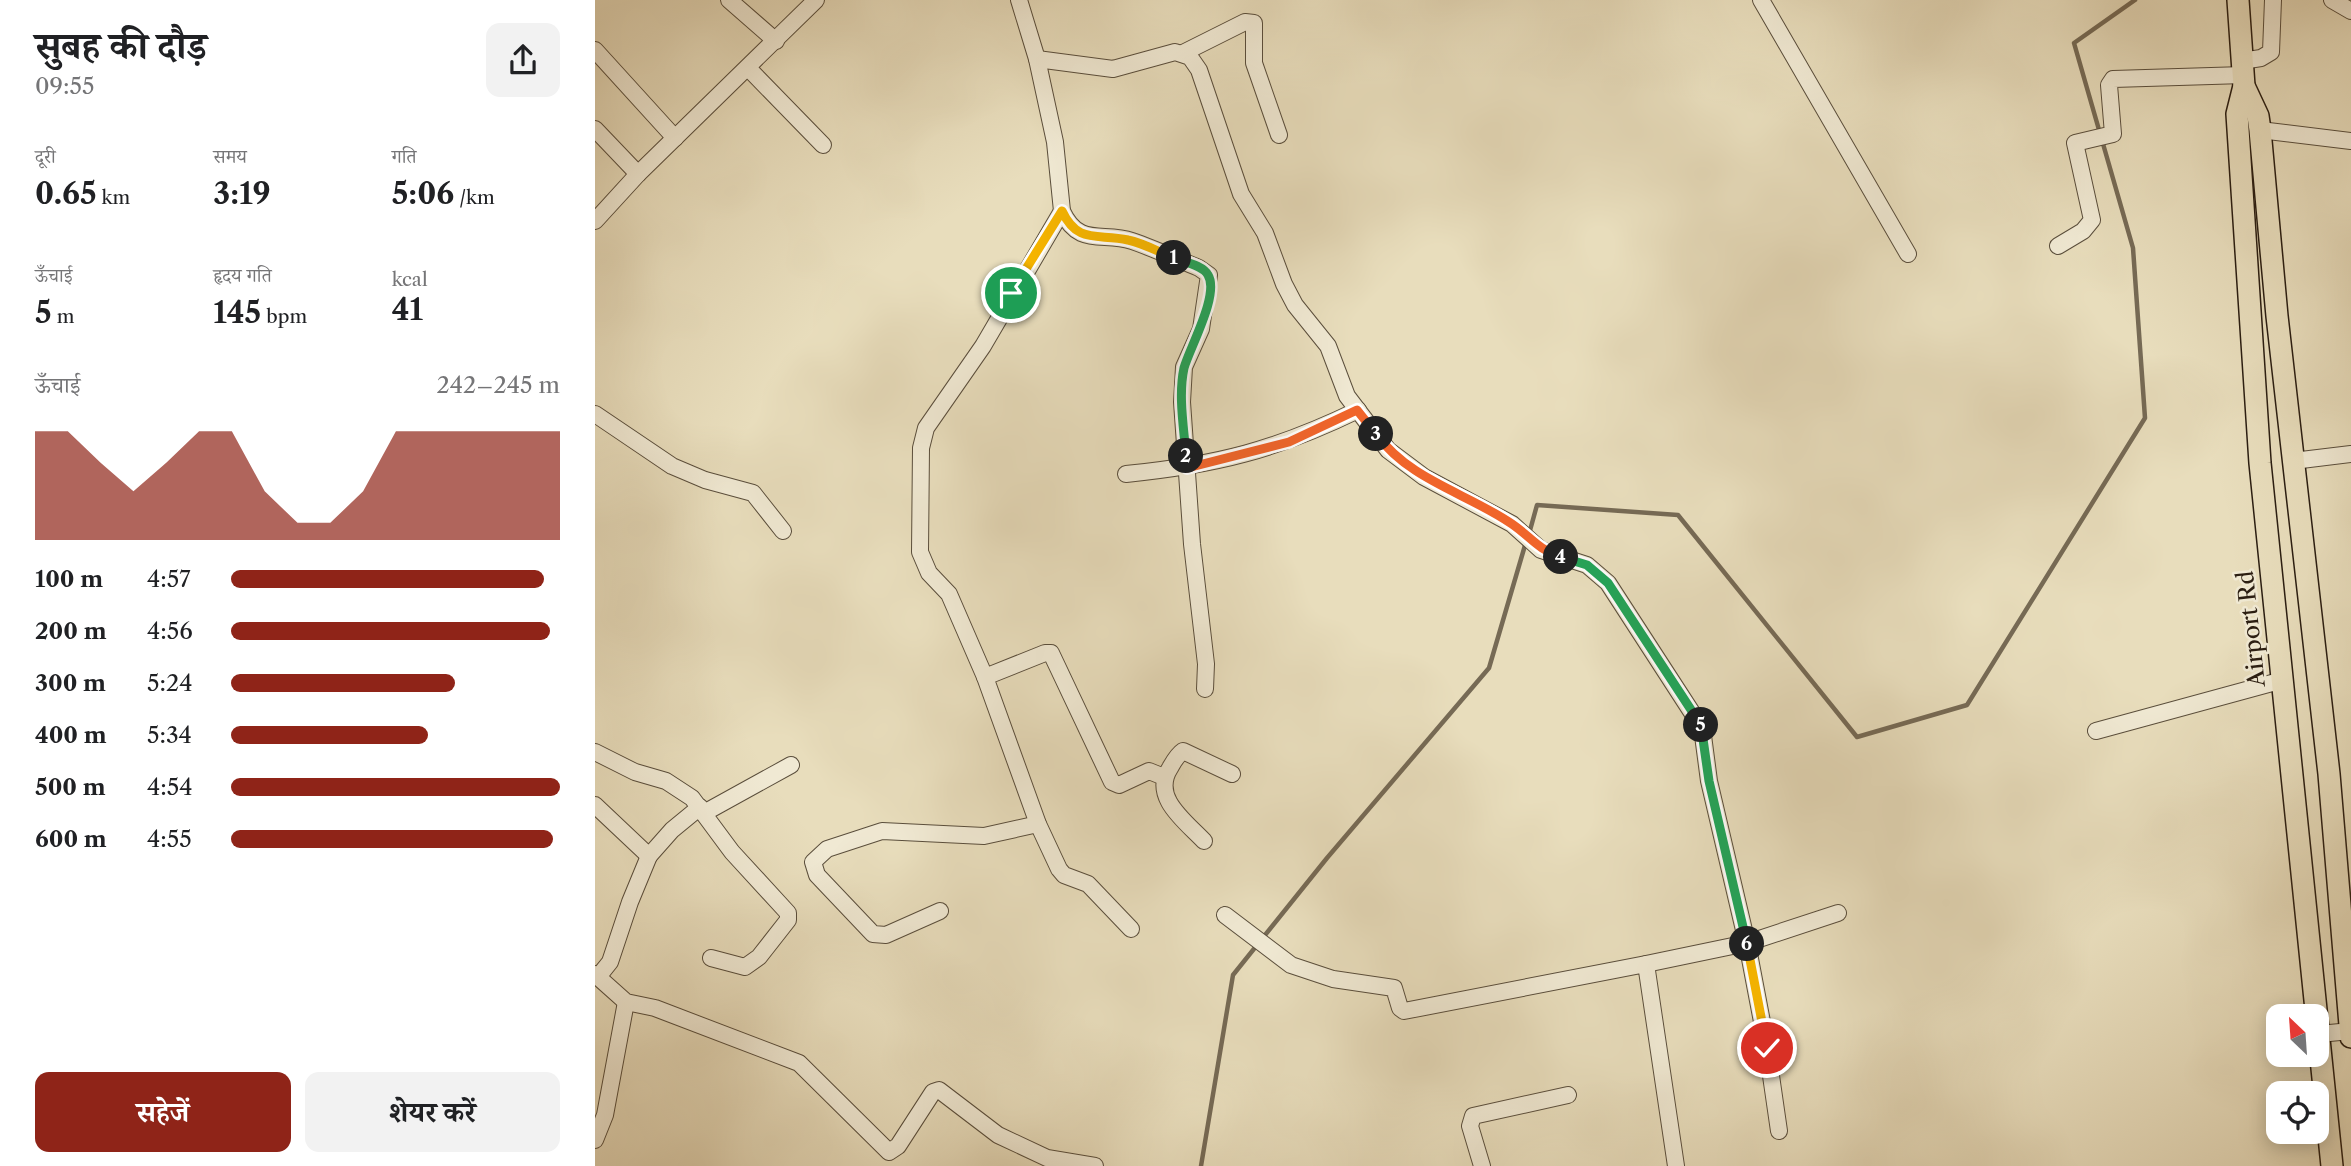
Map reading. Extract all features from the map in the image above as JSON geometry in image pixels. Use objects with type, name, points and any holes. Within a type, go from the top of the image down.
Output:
[{"type":"main road","points":[[2238,0],[2244,74],[2260,130],[2329,774],[2351,1037]]},
{"type":"main road","name":"Airport Rd","points":[[2244,74],[2237,114],[2260,463],[2316,1004]]},
{"type":"main road","name":"Airport Rd","points":[[2322,1068],[2332,1166]]},
{"type":"street","points":[[729,0],[776,41]]},
{"type":"street","points":[[595,221],[638,174],[816,0]]},
{"type":"street","points":[[1019,0],[1037,59],[1055,142],[1062,211],[1067,224],[1082,234],[1131,240],[1199,268],[1209,275],[1201,329],[1184,367],[1182,402],[1192,544],[1206,664],[1205,689]]},
{"type":"street","points":[[1761,0],[1908,254]]},
{"type":"street","points":[[2058,246],[2083,231],[2092,219],[2075,146],[2076,141],[2107,136],[2115,131],[2109,85],[2115,78],[2244,74],[2270,52],[2273,0]]},
{"type":"street","points":[[2332,0],[2351,11]]},
{"type":"street","points":[[1037,59],[1113,69],[1161,55],[1183,53],[1245,22],[1254,23],[1254,63],[1279,135]]},
{"type":"street","points":[[595,50],[675,138]]},
{"type":"street","points":[[1183,53],[1196,64],[1241,194],[1268,239],[1284,284],[1296,305],[1328,346],[1342,388],[1357,410],[1388,450],[1408,468],[1512,524],[1541,550],[1587,565],[1608,583],[1699,720],[1709,781],[1747,943],[1779,1131]]},
{"type":"street","points":[[748,68],[823,145]]},
{"type":"street","points":[[595,129],[638,174]]},
{"type":"street","points":[[2260,130],[2351,141]]},
{"type":"street","points":[[1062,211],[983,346],[935,413],[922,438],[920,552],[923,563],[949,594],[985,677],[1038,824],[1061,872],[1088,884],[1131,929]]},
{"type":"street","points":[[1126,474],[1187,468],[1289,442],[1357,410]]},
{"type":"street","points":[[595,414],[672,466],[705,480],[753,493],[783,531]]},
{"type":"street","points":[[2294,461],[2351,454]]},
{"type":"street","points":[[985,677],[1051,653],[1112,782],[1119,785],[1149,771],[1164,777]]},
{"type":"street","points":[[2096,731],[2283,680]]},
{"type":"street","points":[[1204,841],[1169,803],[1162,788],[1164,777],[1183,751],[1232,774]]},
{"type":"street","points":[[595,752],[635,772],[666,781],[681,789],[702,810],[732,852],[789,918],[759,957],[745,967],[711,958]]},
{"type":"street","points":[[792,765],[702,810],[672,830],[649,856],[629,902],[610,962],[596,976],[626,1002],[655,1008],[800,1063],[889,1152],[898,1146],[933,1092],[939,1090],[987,1129],[1010,1141],[1047,1158],[1095,1166]]},
{"type":"street","points":[[595,805],[649,856]]},
{"type":"street","points":[[940,911],[886,935],[873,934],[817,875],[813,862],[827,849],[882,831],[983,836],[1038,824]]},
{"type":"street","points":[[1225,915],[1291,965],[1333,979],[1394,988],[1400,1008],[1404,1011],[1747,943],[1838,914]]},
{"type":"street","points":[[1646,964],[1676,1166]]},
{"type":"street","points":[[595,1140],[605,1115],[626,1002]]},
{"type":"street","points":[[2329,1033],[2351,1031]]},
{"type":"street","points":[[1482,1166],[1470,1126],[1473,1116],[1568,1095]]},
{"type":"waterway","points":[[1529,534],[1537,505],[1678,515],[1857,737],[1967,705],[2145,418],[2133,248],[2074,43],[2135,0]]},
{"type":"waterway","points":[[1201,1166],[1233,975],[1327,858],[1489,668],[1526,542]]},
{"type":"route","points":[[1011,293],[1062,211],[1067,224],[1082,234],[1096,238],[1131,240],[1204,270],[1210,281],[1201,329],[1184,367],[1182,402],[1187,468],[1256,453],[1289,442],[1357,410],[1388,450],[1408,468],[1512,524],[1541,550],[1587,565],[1596,571],[1608,583],[1702,728],[1709,781],[1747,943],[1767,1048]]}]
